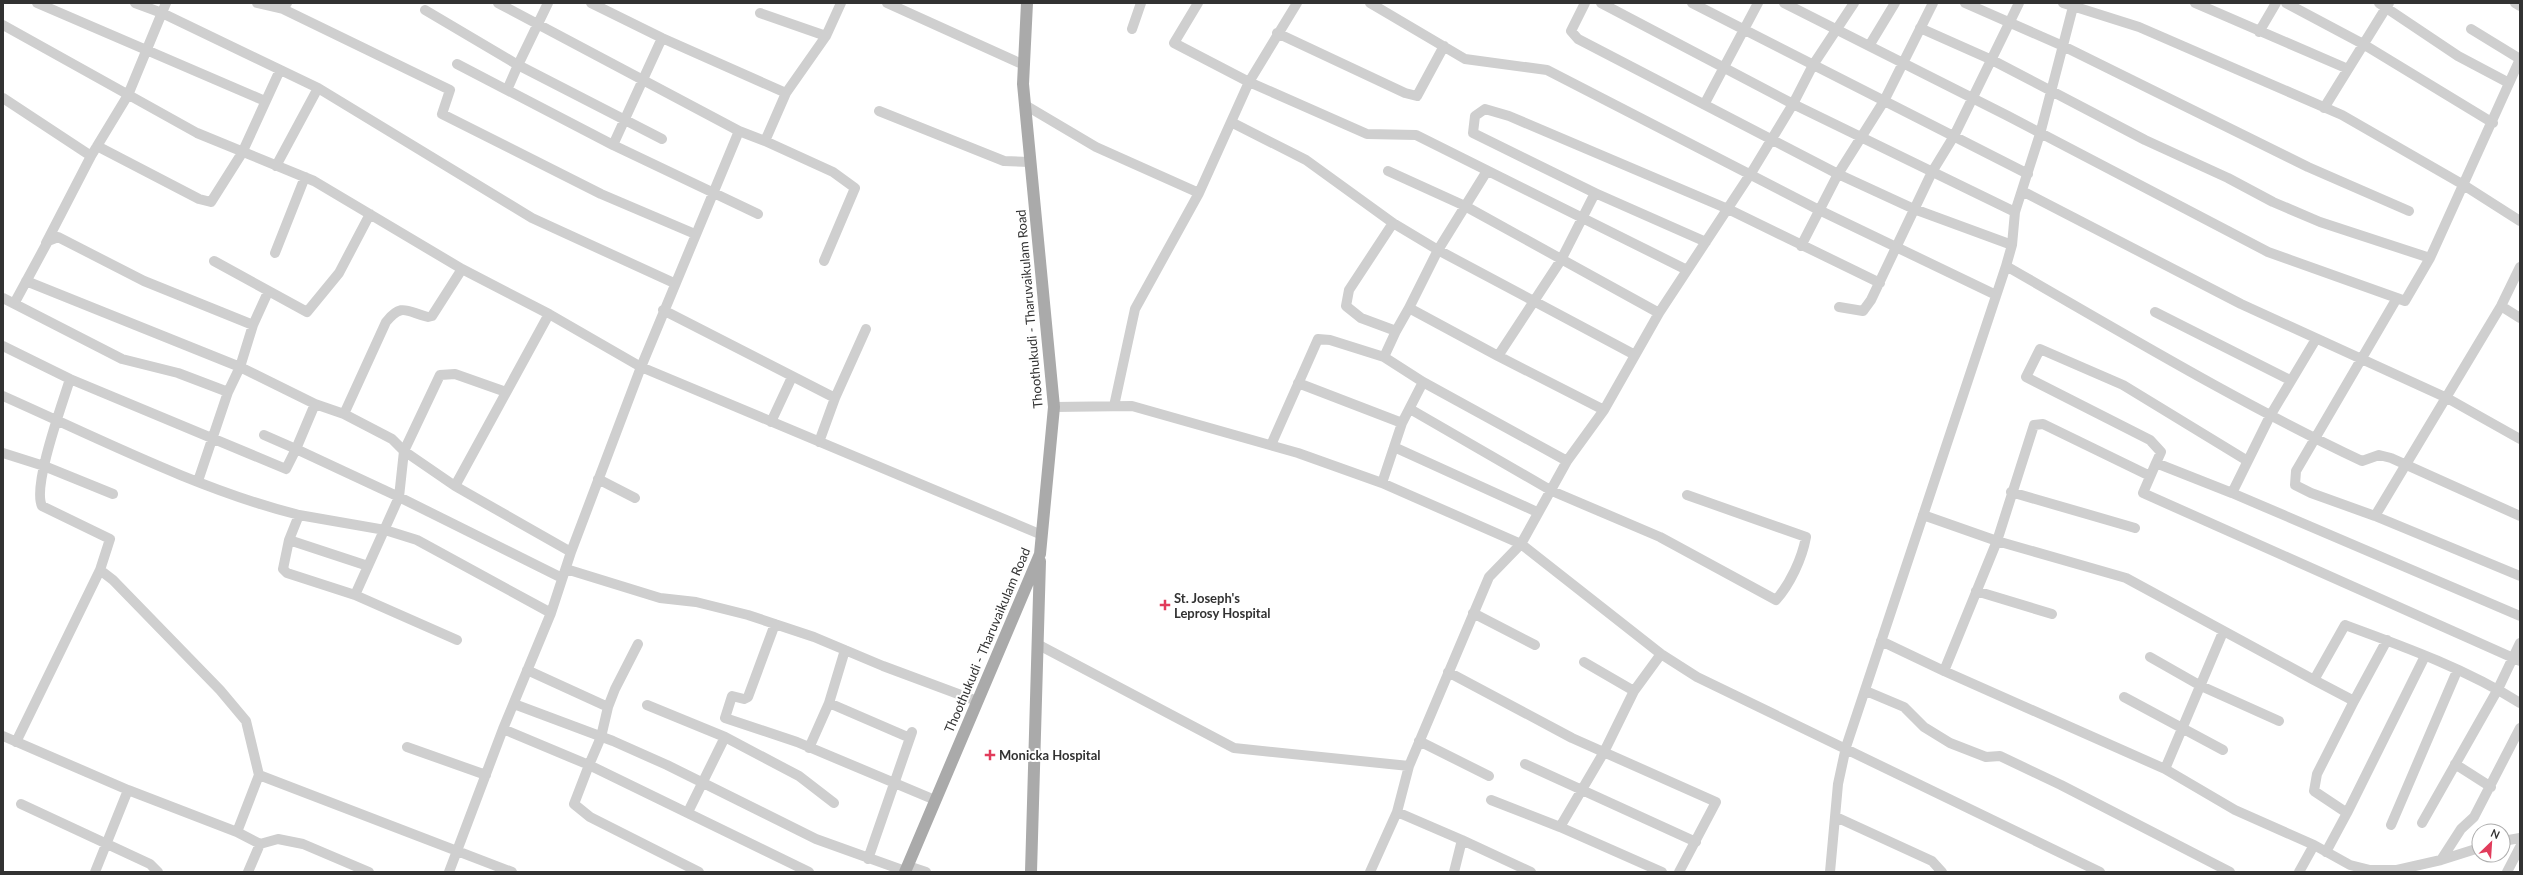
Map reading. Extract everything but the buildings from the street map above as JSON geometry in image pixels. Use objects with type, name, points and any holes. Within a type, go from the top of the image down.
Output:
[{"type":"main road","name":"Thoothukudi - Tharuvaikulam Road","points":[[906,870],[1040,554],[1054,407],[1025,105],[1024,65],[1027,3]]},
{"type":"main road","points":[[1031,872],[1040,554]]},
{"type":"street","points":[[38,3],[146,51],[265,101]]},
{"type":"street","points":[[135,3],[162,13],[318,88],[532,218],[674,283]]},
{"type":"street","points":[[15,302],[91,156],[128,95],[166,3]]},
{"type":"street","points":[[257,3],[285,6],[450,90],[442,114],[601,194],[696,234]]},
{"type":"street","points":[[498,3],[739,130],[833,172],[855,188],[824,261]]},
{"type":"street","points":[[507,90],[537,23],[548,3]]},
{"type":"street","points":[[591,3],[662,38],[786,93]]},
{"type":"street","points":[[765,141],[786,93],[826,36],[841,3]]},
{"type":"street","points":[[887,3],[1024,65]]},
{"type":"street","points":[[1132,29],[1141,3]]},
{"type":"street","points":[[1198,3],[1174,43],[1249,82],[1366,134],[1416,135],[1583,220],[1687,270]]},
{"type":"street","points":[[1114,406],[1135,309],[1199,193],[1249,82],[1277,33],[1297,3]]},
{"type":"street","points":[[1370,3],[1465,59],[1547,70],[1751,173],[1819,210],[1996,295]]},
{"type":"street","points":[[1585,3],[1571,31],[1578,39],[1705,103],[1838,174],[1914,209],[2012,245]]},
{"type":"street","points":[[1601,3],[1793,104],[2015,212]]},
{"type":"street","points":[[1692,3],[2028,174]]},
{"type":"street","points":[[1705,103],[1758,3]]},
{"type":"street","points":[[1370,872],[1397,812],[1408,766],[1489,577],[1521,544],[1537,512],[1552,491],[1567,461],[1604,410],[1659,313],[1751,173],[1793,104],[1813,65],[1838,30],[1854,3]]},
{"type":"street","points":[[1869,46],[1895,3]]},
{"type":"street","points":[[1801,246],[1838,174],[1884,101],[1933,3]]},
{"type":"street","points":[[1965,3],[2063,46],[2308,167],[2409,211]]},
{"type":"street","points":[[1839,307],[1863,311],[1872,300],[1932,172],[1954,136],[2019,3]]},
{"type":"street","points":[[2195,3],[2348,70]]},
{"type":"street","points":[[2259,32],[2276,3]]},
{"type":"street","points":[[2286,3],[2363,44],[2493,123]]},
{"type":"street","points":[[2515,3],[2520,6]]},
{"type":"street","points":[[1786,4],[2268,252],[2405,300],[2430,258],[2462,184],[2493,123],[2520,59],[2471,29]]},
{"type":"street","points":[[1830,872],[1838,784],[1846,747],[1866,691],[1881,641],[2006,266],[2012,245],[2015,212],[2040,134],[2063,46],[2070,4],[2139,28],[2342,115],[2462,184],[2520,221]]},
{"type":"street","points":[[2324,108],[2348,70],[2385,4],[2458,56],[2509,83]]},
{"type":"street","points":[[425,10],[518,65],[662,139]]},
{"type":"street","points":[[760,13],[826,36]]},
{"type":"street","points":[[3,25],[197,133],[242,153],[305,177],[462,269],[548,314],[641,367],[1042,535]]},
{"type":"street","points":[[1920,28],[1992,60],[2145,140],[2228,178],[2273,202],[2320,222],[2430,258]]},
{"type":"street","points":[[1277,33],[1405,93],[1417,96],[1444,46]]},
{"type":"street","points":[[613,145],[623,120],[662,38]]},
{"type":"street","points":[[457,64],[613,145],[758,214]]},
{"type":"street","points":[[97,146],[199,199],[211,202],[242,153],[280,70]]},
{"type":"street","points":[[276,166],[318,88]]},
{"type":"street","points":[[3,98],[91,156]]},
{"type":"street","points":[[1025,105],[1096,147],[1199,193]]},
{"type":"street","points":[[1706,242],[1595,193],[1473,133],[1475,116],[1486,109],[1509,116],[1728,209],[1801,246],[1880,283]]},
{"type":"street","points":[[880,111],[1004,161],[1030,162]]},
{"type":"street","points":[[1231,122],[1306,160],[1392,223],[1438,250],[1635,355]]},
{"type":"street","points":[[449,872],[503,729],[551,613],[570,552],[641,367],[674,283],[739,130]]},
{"type":"street","points":[[1388,171],[1465,206],[1659,313]]},
{"type":"street","points":[[1384,357],[1396,330],[1409,308],[1438,250],[1487,171]]},
{"type":"street","points":[[275,253],[305,177]]},
{"type":"street","points":[[2022,192],[2166,267],[2360,360],[2447,398],[2520,439]]},
{"type":"street","points":[[1498,356],[1532,301],[1561,260],[1583,220],[1595,193]]},
{"type":"street","points":[[214,261],[264,288],[268,292],[307,312],[339,273],[370,214]]},
{"type":"street","points":[[1392,223],[1349,290],[1346,306],[1361,318],[1396,330]]},
{"type":"street","points":[[46,244],[48,241],[58,237],[144,282],[253,325]]},
{"type":"street","points":[[2006,266],[2227,393],[2315,439],[2362,461],[2380,455],[2406,465],[2520,516]]},
{"type":"street","points":[[344,414],[386,322],[394,311],[401,309],[428,317],[432,316],[462,269]]},
{"type":"street","points":[[2375,516],[2501,306],[2519,269]]},
{"type":"street","points":[[26,281],[240,367],[314,404],[344,414],[392,440],[404,451],[455,486],[570,552]]},
{"type":"street","points":[[198,481],[228,392],[240,367],[253,325],[268,292]]},
{"type":"street","points":[[3,298],[15,302],[122,359],[178,373],[228,392]]},
{"type":"street","points":[[2398,298],[2360,360],[2296,471],[2295,484],[2311,493],[2375,516],[2520,576]]},
{"type":"street","points":[[2501,306],[2520,318]]},
{"type":"street","points":[[1409,308],[1498,356],[1604,410]]},
{"type":"street","points":[[664,310],[835,398]]},
{"type":"street","points":[[2155,312],[2290,380]]},
{"type":"street","points":[[455,486],[548,314]]},
{"type":"street","points":[[819,442],[835,398],[866,329]]},
{"type":"street","points":[[1271,445],[1318,339],[1330,340],[1384,357],[1423,382],[1567,461]]},
{"type":"street","points":[[2232,493],[2246,460],[2270,416],[2290,380],[2316,339]]},
{"type":"street","points":[[3,346],[70,379],[212,436],[286,469],[296,449],[314,404]]},
{"type":"street","points":[[2246,460],[2123,385],[2040,349],[2026,377],[2150,440],[2160,452],[2143,493],[2517,659]]},
{"type":"street","points":[[355,595],[399,497],[404,451],[440,375],[455,374],[506,392]]},
{"type":"street","points":[[771,422],[792,377]]},
{"type":"street","points":[[16,742],[100,570],[110,539],[42,506],[39,500],[44,466],[70,379]]},
{"type":"street","points":[[1382,483],[1402,423],[1423,382]]},
{"type":"street","points":[[1298,384],[1402,423]]},
{"type":"street","points":[[3,396],[198,481],[257,504],[299,515],[385,530],[417,540],[551,613]]},
{"type":"street","points":[[1054,407],[1132,406],[1271,445],[1382,483],[1521,544],[1661,654],[1697,677],[1846,747],[1889,772],[2100,872]]},
{"type":"street","points":[[1410,408],[1552,491],[1660,537],[1776,600],[1783,592],[1804,550],[1806,537],[1687,495]]},
{"type":"street","points":[[1944,671],[1997,541],[2010,492],[2034,425],[2043,424],[2150,476]]},
{"type":"street","points":[[264,435],[564,573],[660,598],[696,602],[775,624],[977,701]]},
{"type":"street","points":[[1394,446],[1537,512]]},
{"type":"street","points":[[3,453],[44,466],[113,494]]},
{"type":"street","points":[[2156,462],[2520,616]]},
{"type":"street","points":[[598,479],[635,498]]},
{"type":"street","points":[[2010,492],[2135,528]]},
{"type":"street","points":[[299,515],[289,540],[283,570],[287,573],[355,595],[457,640]]},
{"type":"street","points":[[1924,515],[1997,541],[2126,578],[2223,632],[2354,701]]},
{"type":"street","points":[[289,540],[368,566]]},
{"type":"street","points":[[100,570],[113,580],[220,690],[246,721],[259,775],[237,832]]},
{"type":"street","points":[[1976,591],[2052,614]]},
{"type":"street","points":[[1473,613],[1535,645]]},
{"type":"street","points":[[775,624],[748,698],[744,699],[732,696],[724,718],[773,732],[893,784],[935,800]]},
{"type":"street","points":[[2314,680],[2345,625],[2425,656],[2498,689],[2520,703]]},
{"type":"street","points":[[2165,769],[2223,632]]},
{"type":"street","points":[[2347,813],[2314,791],[2317,774],[2387,640]]},
{"type":"street","points":[[1881,641],[1944,671],[2165,769],[2235,810],[2314,845],[2350,865],[2370,870],[2403,870],[2471,851]]},
{"type":"street","points":[[2422,823],[2498,689],[2517,659],[2520,643]]},
{"type":"street","points":[[638,644],[608,707],[601,737],[574,804],[590,817],[699,872]]},
{"type":"street","points":[[1038,644],[1234,748],[1408,766]]},
{"type":"street","points":[[810,748],[829,703],[845,650]]},
{"type":"street","points":[[1560,827],[1604,752],[1634,692],[1661,654]]},
{"type":"street","points":[[2326,852],[2425,656]]},
{"type":"street","points":[[2150,657],[2201,686],[2279,720]]},
{"type":"street","points":[[1584,662],[1634,692]]},
{"type":"street","points":[[527,670],[608,707]]},
{"type":"street","points":[[2391,825],[2457,671]]},
{"type":"street","points":[[1448,672],[1572,738],[1716,802],[1679,872]]},
{"type":"street","points":[[1866,691],[1904,707],[1924,727],[1950,743],[1986,757],[2000,756],[2061,785],[2230,872]]},
{"type":"street","points":[[2124,698],[2223,750]]},
{"type":"street","points":[[829,703],[911,735],[868,859]]},
{"type":"street","points":[[514,704],[601,737],[703,782],[816,839],[868,859],[906,870],[926,872]]},
{"type":"street","points":[[647,706],[725,737],[800,776],[834,803]]},
{"type":"street","points":[[2441,860],[2461,829],[2474,817],[2491,787],[2520,728]]},
{"type":"street","points":[[503,729],[589,765],[809,872]]},
{"type":"street","points":[[3,736],[128,790],[237,832],[260,844],[278,839],[303,844],[369,872]]},
{"type":"street","points":[[688,812],[725,737]]},
{"type":"street","points":[[1419,741],[1489,776]]},
{"type":"street","points":[[407,746],[486,775]]},
{"type":"street","points":[[1525,764],[1696,842]]},
{"type":"street","points":[[2455,764],[2491,787]]},
{"type":"street","points":[[259,775],[512,872]]},
{"type":"street","points":[[95,872],[128,790]]},
{"type":"street","points":[[1491,800],[1560,827],[1662,872]]},
{"type":"street","points":[[21,804],[150,864],[158,872]]},
{"type":"street","points":[[1397,812],[1531,872]]},
{"type":"street","points":[[1836,817],[1932,861],[1942,872]]},
{"type":"street","points":[[1454,872],[1462,840]]},
{"type":"street","points":[[248,872],[260,844]]},
{"type":"street","points":[[2299,872],[2314,845]]},
{"type":"street","points":[[2508,872],[2520,847]]},
{"type":"place","name":"St. Joseph's Leprosy Hospital","points":[[1165,605]]},
{"type":"place","name":"Monicka Hospital","points":[[990,755]]}]
